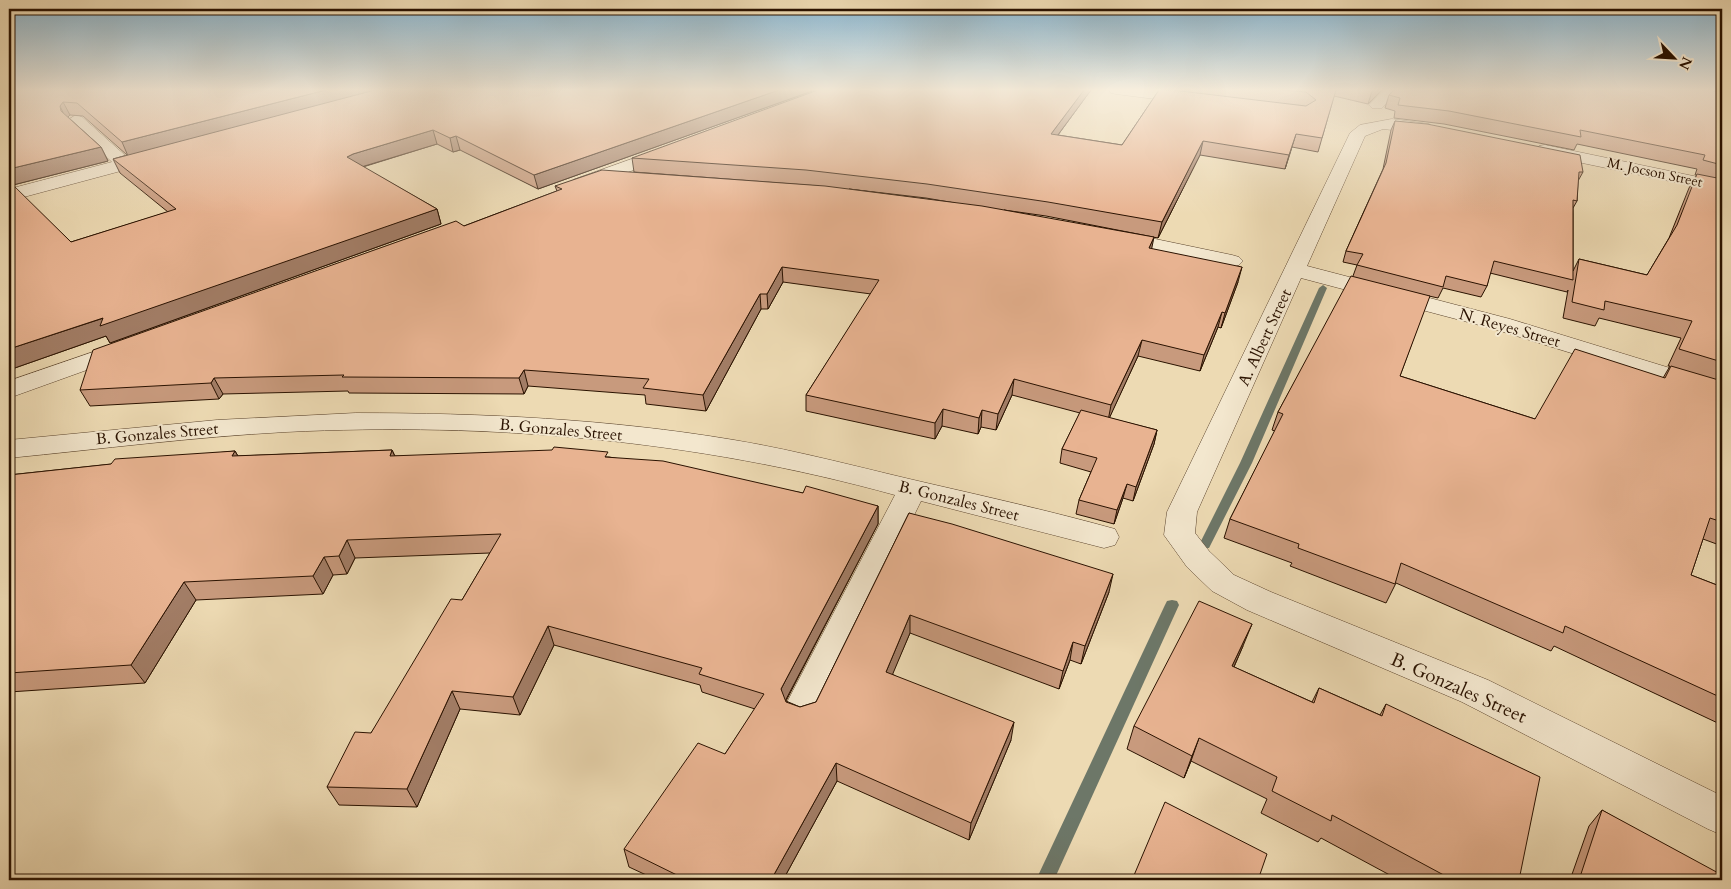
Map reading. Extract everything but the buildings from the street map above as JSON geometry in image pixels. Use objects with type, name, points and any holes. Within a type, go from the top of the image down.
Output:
[{"type":"street","points":[[89,131],[125,165]]},
{"type":"street","name":"A. Albert Street","points":[[1198,560],[1179,535],[1182,512],[1360,131]]},
{"type":"street","points":[[561,191],[689,143]]},
{"type":"street","name":"M. Jocson Street","points":[[1528,147],[1722,187]]},
{"type":"street","points":[[9,196],[168,153]]},
{"type":"street","points":[[598,177],[644,179]]},
{"type":"street","points":[[1098,233],[1232,261]]},
{"type":"street","name":"N. Reyes Street","points":[[1296,270],[1502,324],[1722,392]]},
{"type":"street","points":[[9,390],[141,342]]},
{"type":"street","name":"B. Gonzales Street","points":[[9,449],[142,432],[330,421],[516,424],[620,433],[697,444],[832,468],[912,490],[1050,522],[1104,537]]},
{"type":"street","points":[[802,708],[912,490]]},
{"type":"street","name":"B. Gonzales Street","points":[[1198,560],[1222,583],[1259,601],[1475,691],[1722,816]]},
{"type":"waterway","points":[[1205,545],[1246,463],[1323,288]]},
{"type":"waterway","points":[[1045,880],[1172,605]]}]
